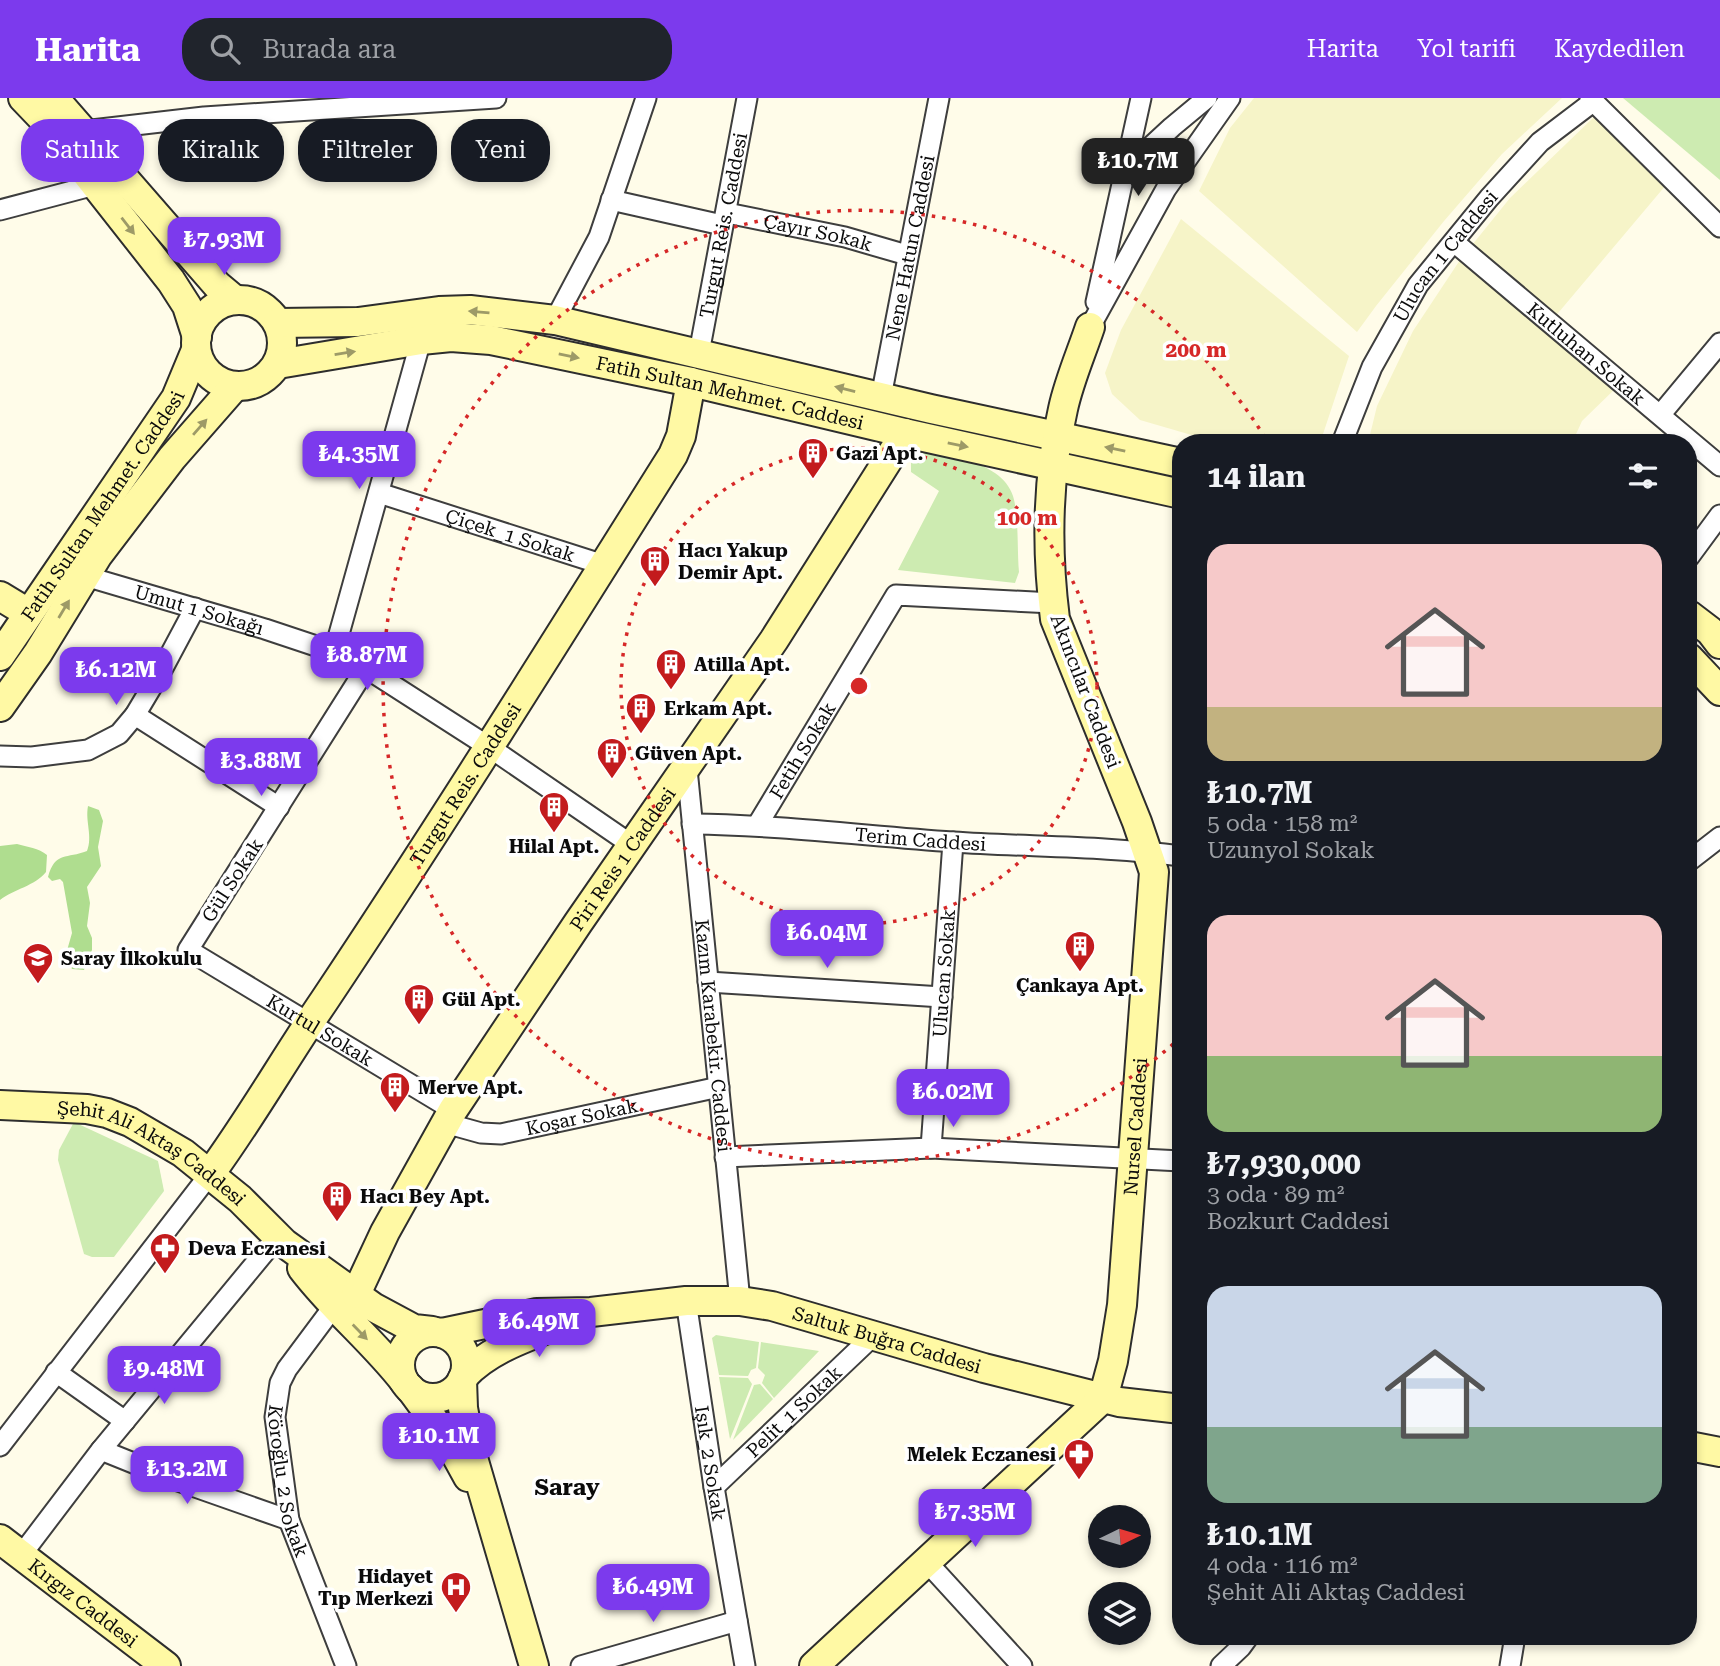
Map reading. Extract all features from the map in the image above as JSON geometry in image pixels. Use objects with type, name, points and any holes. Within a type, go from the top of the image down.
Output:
[{"type":"street","points":[[23,98],[46,122],[181,296],[201,364],[210,375],[222,383],[235,386]]},
{"type":"street","points":[[54,98],[72,119]]},
{"type":"street","points":[[144,122],[238,107],[496,98]]},
{"type":"street","points":[[555,320],[599,237],[646,98]]},
{"type":"street","name":"Turgut Reis. Caddesi","points":[[699,353],[747,98]]},
{"type":"street","name":"Nene Hatun Caddesi","points":[[881,397],[939,98]]},
{"type":"street","points":[[1090,327],[1141,98]]},
{"type":"street","points":[[1145,152],[1207,98]]},
{"type":"street","points":[[1090,327],[1166,189],[1230,98]]},
{"type":"street","points":[[1592,100],[1720,227]]},
{"type":"street","name":"Ulucan 1 Caddesi","points":[[1346,434],[1372,367],[1418,285],[1489,198],[1540,142],[1592,100]]},
{"type":"street","points":[[127,182],[217,285],[235,300],[250,301],[263,307],[278,323],[282,343],[278,364]]},
{"type":"street","points":[[0,210],[95,185]]},
{"type":"street","name":"Çayır Sokak","points":[[611,200],[845,237],[907,255]]},
{"type":"street","name":"Kutluhan Sokak","points":[[1454,242],[1684,434]]},
{"type":"street","name":"Fatih Sultan Mehmet. Caddesi","points":[[0,656],[176,398],[210,311],[222,303],[235,300]]},
{"type":"street","name":"Fatih Sultan Mehmet. Caddesi","points":[[278,323],[358,322],[439,311],[470,310],[555,320],[881,397],[1172,491]]},
{"type":"street","name":"Akıncılar Caddesi","points":[[1090,327],[1063,406],[1055,451],[1049,523],[1053,603],[1055,619],[1149,852]]},
{"type":"street","name":"Fatih Sultan Mehmet. Caddesi","points":[[0,708],[38,653],[97,555],[172,458],[235,386],[249,386],[262,380],[278,364],[421,340],[451,337],[491,340],[691,382],[905,433],[1172,462]]},
{"type":"street","points":[[334,652],[421,340]]},
{"type":"street","points":[[1661,414],[1720,342]]},
{"type":"street","name":"Turgut Reis. Caddesi","points":[[210,1174],[243,1130],[309,1023],[425,850],[673,455],[681,436],[691,382]]},
{"type":"street","name":"Piri Reis 1 Caddesi","points":[[345,1300],[449,1116],[774,640],[905,433]]},
{"type":"street","name":"Kutluhan Sokak","points":[[1697,446],[1720,466]]},
{"type":"street","name":"Çiçek_1 Sokak","points":[[379,493],[604,565]]},
{"type":"street","points":[[1697,546],[1720,515]]},
{"type":"street","name":"Umut 1 Sokağı","points":[[85,576],[334,652],[366,668],[489,747],[632,845]]},
{"type":"street","points":[[0,596],[28,612]]},
{"type":"street","name":"Fetih Sokak","points":[[758,824],[896,596],[1053,603]]},
{"type":"street","points":[[0,756],[32,757],[88,750],[119,734],[135,715],[195,608]]},
{"type":"street","points":[[1697,667],[1720,691]]},
{"type":"street","name":"Gül Sokak","points":[[188,950],[366,668]]},
{"type":"street","points":[[135,715],[279,807]]},
{"type":"street","name":"Kazım Karabekir. Caddesi","points":[[687,769],[740,1301]]},
{"type":"street","name":"Terim Caddesi","points":[[692,824],[758,824],[953,842],[1149,852]]},
{"type":"street","points":[[1697,855],[1720,837]]},
{"type":"street","name":"Ulucan Sokak","points":[[932,1148],[953,842]]},
{"type":"street","points":[[1149,852],[1172,855]]},
{"type":"street","name":"Nursel Caddesi","points":[[1103,1398],[1113,1361],[1122,1305],[1154,872],[1149,852]]},
{"type":"street","name":"Kurtul Sokak","points":[[188,950],[309,1023],[449,1116]]},
{"type":"street","points":[[708,982],[942,997]]},
{"type":"street","name":"Koşar Sokak","points":[[449,1116],[468,1130],[501,1134],[719,1087]]},
{"type":"street","name":"Şehit Ali Aktaş Caddesi","points":[[0,1105],[70,1107],[107,1113],[155,1136],[210,1174],[345,1300],[434,1419],[463,1464],[496,1540]]},
{"type":"street","points":[[725,1157],[932,1148],[1172,1161]]},
{"type":"street","points":[[0,1446],[210,1174]]},
{"type":"street","points":[[11,1546],[101,1450],[281,1239]]},
{"type":"street","name":"Şehit Ali Aktaş Caddesi","points":[[345,1300],[373,1307],[414,1329],[437,1332],[452,1338],[465,1355],[463,1408],[471,1451],[534,1666]]},
{"type":"street","name":"Köroğlu_2 Sokak","points":[[345,1300],[295,1355],[280,1383],[275,1417],[289,1520],[346,1666]]},
{"type":"street","name":"Saltuk Buğra Caddesi","points":[[437,1332],[537,1313],[591,1312],[686,1301],[740,1301],[772,1307],[984,1368],[1103,1398],[1172,1408]]},
{"type":"street","name":"Işık_2 Sokak","points":[[686,1301],[745,1666]]},
{"type":"street","name":"Saltuk Buğra Caddesi","points":[[463,1378],[474,1365],[492,1353],[591,1312]]},
{"type":"street","points":[[437,1332],[412,1339],[405,1347],[400,1364],[407,1385],[417,1394],[434,1398],[451,1393],[463,1378]]},
{"type":"street","name":"Pelit_1 Sokak","points":[[714,1487],[874,1335]]},
{"type":"street","points":[[56,1372],[125,1421]]},
{"type":"street","points":[[814,1666],[1103,1398]]},
{"type":"street","points":[[1697,1448],[1720,1452]]},
{"type":"street","points":[[101,1450],[178,1481],[289,1520]]},
{"type":"street","name":"Kırgız Caddesi","points":[[11,1546],[166,1666]]},
{"type":"street","points":[[926,1560],[1022,1666]]},
{"type":"street","points":[[581,1666],[737,1621]]},
{"type":"street","points":[[1221,1666],[1242,1645]]},
{"type":"street","points":[[1510,1666],[1513,1645]]},
{"type":"shaded area","points":[[1254,98],[1562,98],[1502,154],[1444,221],[1357,332],[1199,191],[1230,128]]},
{"type":"shaded area","points":[[1595,116],[1666,185],[1548,325],[1617,387],[1582,421],[1576,434],[1370,434],[1377,406],[1413,331],[1460,260],[1510,198]]},
{"type":"shaded area","points":[[1181,219],[1349,356],[1323,434],[1188,434],[1140,420],[1112,394],[1105,373],[1121,330]]},
{"type":"green space","points":[[1623,98],[1720,98],[1720,180]]},
{"type":"green space","points":[[904,445],[950,455],[982,466],[1006,484],[1013,496],[1016,513],[1019,572],[1015,583],[898,570],[939,491],[911,472],[911,462],[901,451]]},
{"type":"green space","points":[[88,806],[99,810],[103,821],[98,847],[101,866],[87,887],[90,903],[87,926],[92,938],[92,950],[84,970],[72,969],[66,954],[72,933],[63,882],[60,879],[52,881],[48,877],[58,859],[87,851]]},
{"type":"green space","points":[[17,844],[37,849],[47,855],[46,872],[36,881],[0,900],[0,846]]},
{"type":"green space","points":[[74,1122],[158,1161],[164,1191],[114,1257],[92,1257],[84,1254],[58,1160],[59,1150]]},
{"type":"green space","points":[[716,1335],[759,1342],[756,1368],[751,1370],[748,1376],[719,1375],[712,1338]]},
{"type":"green space","points":[[761,1342],[819,1351],[774,1398],[762,1383],[765,1375],[758,1368]]},
{"type":"green space","points":[[719,1377],[748,1378],[752,1384],[730,1439]]},
{"type":"green space","points":[[760,1384],[773,1399],[733,1440],[754,1385]]},
{"type":"place","name":"Gazi Apt.","points":[[813,480]]},
{"type":"place","name":"Hacı Yakup Demir Apt.","points":[[655,588]]},
{"type":"place","name":"Atilla Apt.","points":[[671,691]]},
{"type":"place","name":"Erkam Apt.","points":[[641,735]]},
{"type":"place","name":"Güven Apt.","points":[[612,780]]},
{"type":"place","name":"Hilal Apt.","points":[[554,834]]},
{"type":"place","name":"Çankaya Apt.","points":[[1080,973]]},
{"type":"place","name":"Saray İlkokulu","points":[[38,985]]},
{"type":"place","name":"Gül Apt.","points":[[419,1026]]},
{"type":"place","name":"Merve Apt.","points":[[395,1114]]},
{"type":"place","name":"Hacı Bey Apt.","points":[[337,1223]]},
{"type":"place","name":"Deva Eczanesi","points":[[165,1275]]},
{"type":"place","name":"Melek Eczanesi","points":[[1079,1481]]},
{"type":"place","name":"Hidayet Tıp Merkezi","points":[[456,1614]]},
{"type":"district","name":"Saray","points":[[567,1487]]}]
